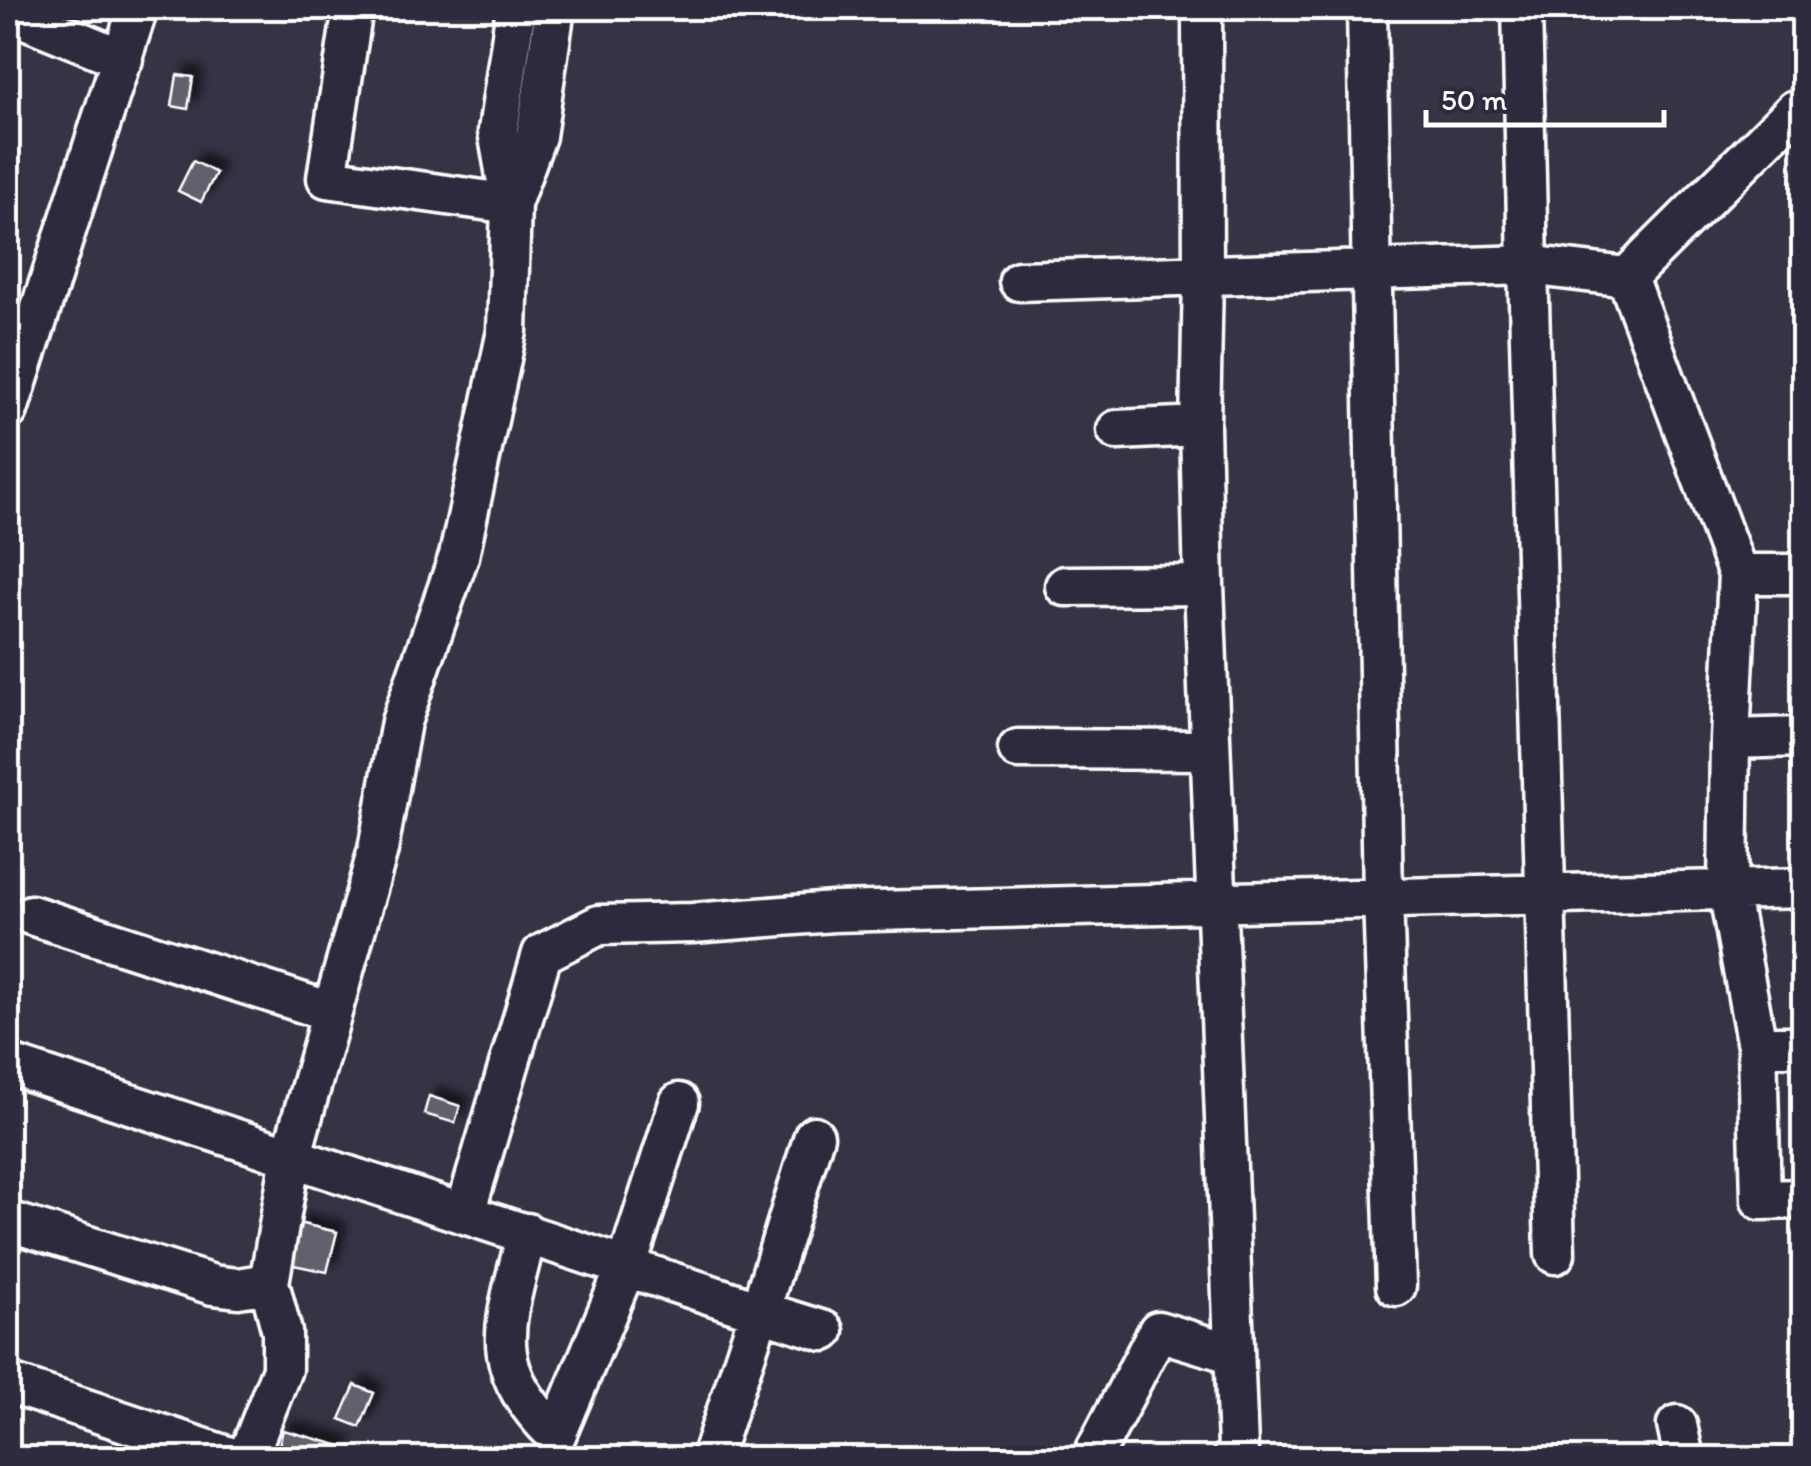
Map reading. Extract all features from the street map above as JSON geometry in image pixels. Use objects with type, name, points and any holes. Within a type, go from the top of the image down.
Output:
[{"type":"street","points":[[8,410],[138,8]]},
{"type":"street","points":[[354,8],[327,178],[511,204]]},
{"type":"street","points":[[247,1458],[282,1369],[282,1332],[269,1283],[291,1157],[378,850],[401,722],[459,556],[507,331],[511,204],[498,130],[516,8]]},
{"type":"street","points":[[511,204],[536,136],[554,8]]},
{"type":"street","points":[[1202,8],[1200,426],[1238,1448],[1232,1458]]},
{"type":"street","points":[[1367,8],[1383,896],[1396,1286]]},
{"type":"street","points":[[1522,8],[1555,1254]]},
{"type":"street","points":[[8,12],[123,59]]},
{"type":"street","points":[[1627,277],[1796,110],[1804,110]]},
{"type":"street","points":[[1019,281],[1528,265],[1627,277]]},
{"type":"street","points":[[1627,277],[1738,574],[1728,889],[1758,1046],[1761,1200],[1804,1199]]},
{"type":"street","points":[[1117,430],[1200,426]]},
{"type":"street","points":[[1738,574],[1804,574]]},
{"type":"street","points":[[1066,586],[1204,585]]},
{"type":"street","points":[[1730,739],[1804,737]]},
{"type":"street","points":[[1018,749],[1210,750]]},
{"type":"street","points":[[465,1213],[542,954],[599,925],[693,923],[833,912],[1804,888]]},
{"type":"street","points":[[32,915],[331,1012]]},
{"type":"street","points":[[1758,1046],[1804,1046]]},
{"type":"street","points":[[8,1064],[824,1331]]},
{"type":"street","points":[[527,1233],[504,1331],[504,1350],[531,1410],[538,1441],[556,1436],[627,1265],[679,1103]]},
{"type":"street","points":[[712,1458],[814,1136]]},
{"type":"street","points":[[8,1221],[213,1285],[238,1288],[269,1283]]},
{"type":"street","points":[[1092,1458],[1158,1331],[1234,1354]]},
{"type":"street","points":[[8,1383],[233,1458]]},
{"type":"building","points":[[177,75],[193,77],[188,109],[172,106]]},
{"type":"building","points":[[193,161],[216,173],[201,202],[178,191]]},
{"type":"building","points":[[429,1096],[460,1106],[455,1123],[424,1114]]},
{"type":"building","points":[[298,1223],[337,1232],[327,1272],[289,1264]]},
{"type":"building","points":[[355,1385],[374,1393],[360,1427],[340,1419]]},
{"type":"building","points":[[283,1430],[342,1446],[338,1458],[276,1457]]}]
